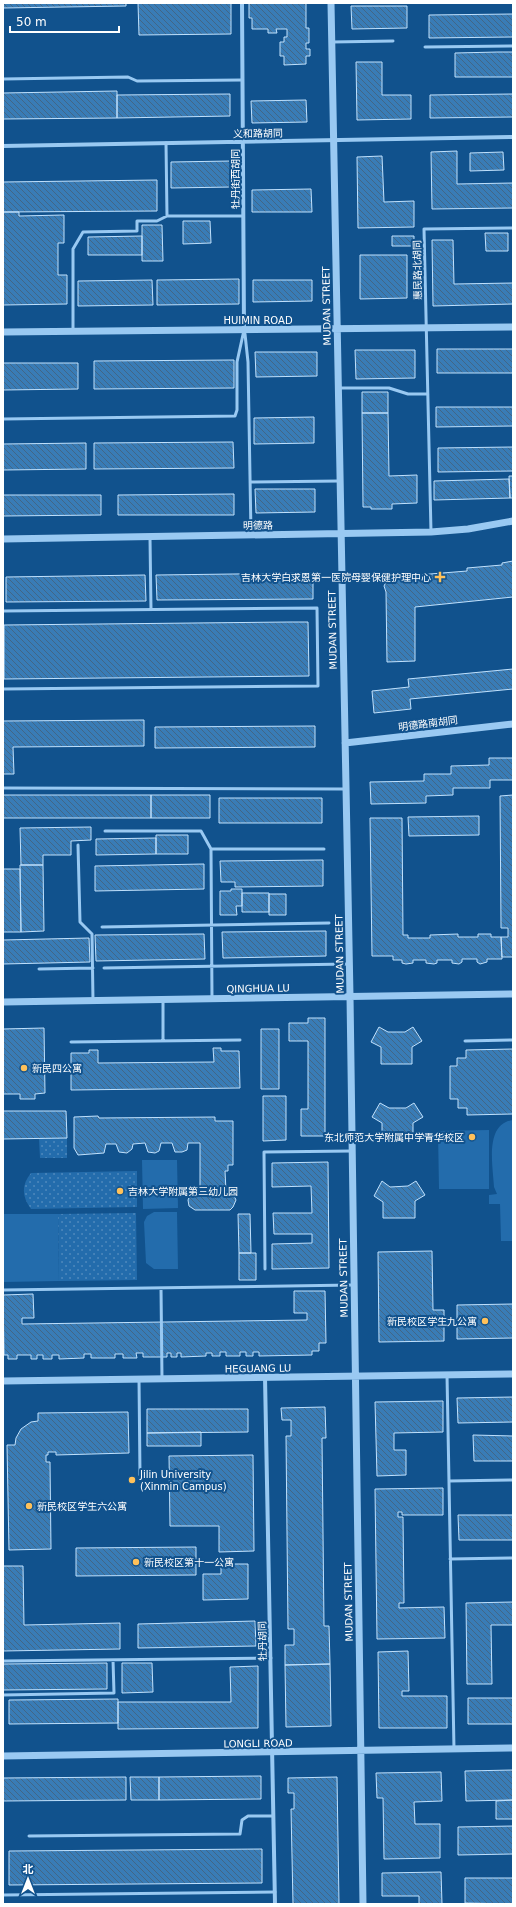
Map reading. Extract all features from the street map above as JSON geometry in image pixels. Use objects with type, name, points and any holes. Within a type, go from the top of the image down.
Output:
[{"type":"street","name":"牡丹街西胡同","points":[[242,3],[244,330]]},
{"type":"street","name":"MUDAN STREET","points":[[331,3],[336,329],[350,996],[363,1904]]},
{"type":"street","name":"义和路胡同","points":[[3,146],[513,137]]},
{"type":"street","name":"HUIMIN ROAD","points":[[3,332],[513,327]]},
{"type":"street","name":"明德路","points":[[3,539],[431,532],[468,529],[513,521]]},
{"type":"street","name":"明德路南胡同","points":[[344,743],[513,724]]},
{"type":"street","name":"QINGHUA LU","points":[[3,1002],[513,994]]},
{"type":"street","name":"HEGUANG LU","points":[[3,1381],[513,1374]]},
{"type":"street","name":"牡丹胡同","points":[[265,1377],[275,1904]]},
{"type":"street","name":"LONGLI ROAD","points":[[3,1756],[513,1748]]},
{"type":"lane","points":[[332,42],[393,41]]},
{"type":"lane","points":[[425,48],[513,46]]},
{"type":"lane","points":[[3,78],[128,77],[137,81],[242,80]]},
{"type":"lane","points":[[166,143],[167,216]]},
{"type":"lane","points":[[73,332],[73,249],[82,232],[137,231],[137,221],[157,221],[167,216],[243,216]]},
{"type":"lane","name":"惠民路北胡同","points":[[426,328],[424,229],[513,228]]},
{"type":"lane","points":[[426,328],[431,532]]},
{"type":"lane","points":[[3,419],[235,416],[237,410],[237,362],[244,330]]},
{"type":"lane","points":[[244,330],[248,362],[251,535]]},
{"type":"lane","points":[[338,388],[389,388],[408,394],[428,394]]},
{"type":"lane","points":[[250,482],[340,481]]},
{"type":"lane","points":[[150,537],[151,610]]},
{"type":"lane","points":[[3,612],[317,608],[318,686],[3,689]]},
{"type":"lane","points":[[3,788],[345,789]]},
{"type":"lane","points":[[105,831],[201,831],[211,849],[212,999]]},
{"type":"lane","points":[[78,845],[80,922],[92,934],[93,1000]]},
{"type":"lane","points":[[211,849],[324,849]]},
{"type":"lane","points":[[102,927],[329,924]]},
{"type":"lane","points":[[104,968],[349,964]]},
{"type":"lane","points":[[39,969],[93,968]]},
{"type":"lane","points":[[163,1000],[163,1041]]},
{"type":"lane","points":[[71,1042],[240,1040]]},
{"type":"lane","points":[[466,1041],[513,1040]]},
{"type":"lane","points":[[265,1269],[264,1152],[352,1151]]},
{"type":"lane","points":[[3,1290],[353,1285]]},
{"type":"lane","points":[[161,1288],[162,1379]]},
{"type":"lane","points":[[447,1375],[454,1749]]},
{"type":"lane","points":[[139,1379],[140,1475]]},
{"type":"lane","points":[[449,1481],[513,1480]]},
{"type":"lane","points":[[450,1559],[513,1558]]},
{"type":"lane","points":[[3,1661],[271,1658]]},
{"type":"lane","points":[[3,1695],[114,1693],[114,1660]]},
{"type":"lane","points":[[29,1836],[240,1834],[242,1820],[248,1816],[273,1816]]},
{"type":"lane","points":[[3,1895],[275,1892]]},
{"type":"shaded area","points":[[513,1120],[513,1241],[501,1241],[500,1204],[489,1204],[489,1195],[497,1194],[494,1187],[492,1147],[494,1137],[498,1129],[504,1123]]},
{"type":"shaded area","points":[[489,1130],[489,1189],[439,1189],[438,1131]]},
{"type":"shaded area","points":[[39,1138],[67,1138],[67,1158],[40,1158]]},
{"type":"shaded area","points":[[142,1160],[177,1160],[178,1208],[143,1209]]},
{"type":"shaded area","points":[[137,1171],[137,1207],[31,1209],[24,1196],[24,1186],[31,1173]]},
{"type":"shaded area","points":[[154,1212],[177,1212],[178,1269],[154,1269],[146,1263],[144,1222],[147,1216]]},
{"type":"shaded area","points":[[136,1213],[137,1280],[59,1281],[58,1214]]},
{"type":"shaded area","points":[[3,1214],[58,1214],[59,1281],[3,1282]]},
{"type":"building","points":[[3,3],[126,3],[126,6],[3,8]]},
{"type":"building","points":[[138,3],[231,3],[231,34],[139,35]]},
{"type":"building","points":[[249,3],[306,3],[306,28],[309,28],[309,43],[306,43],[306,49],[310,49],[310,56],[306,56],[306,64],[284,65],[284,56],[280,56],[280,42],[284,42],[284,37],[287,37],[287,29],[276,29],[277,33],[268,33],[268,29],[252,29],[252,18],[249,18]]},
{"type":"building","points":[[351,6],[407,6],[407,28],[352,29]]},
{"type":"building","points":[[513,14],[513,37],[429,38],[429,15]]},
{"type":"building","points":[[513,52],[513,77],[455,77],[455,53]]},
{"type":"building","points":[[356,62],[382,62],[382,95],[411,95],[411,119],[357,120]]},
{"type":"building","points":[[117,91],[117,118],[3,119],[3,93]]},
{"type":"building","points":[[230,94],[230,116],[117,118],[117,95]]},
{"type":"building","points":[[513,94],[513,117],[430,118],[430,95]]},
{"type":"building","points":[[306,100],[307,122],[252,123],[251,101]]},
{"type":"building","points":[[457,151],[457,184],[513,183],[513,208],[432,209],[431,152]]},
{"type":"building","points":[[503,152],[504,170],[470,171],[470,153]]},
{"type":"building","points":[[382,156],[384,202],[414,201],[414,227],[358,228],[357,157]]},
{"type":"building","points":[[231,161],[232,187],[171,188],[171,162]]},
{"type":"building","points":[[157,180],[157,211],[3,212],[3,182]]},
{"type":"building","points":[[311,189],[312,212],[252,212],[252,190]]},
{"type":"building","points":[[3,212],[19,212],[19,216],[64,215],[64,243],[58,243],[58,275],[67,275],[67,304],[3,305]]},
{"type":"building","points":[[183,221],[210,221],[211,243],[183,244]]},
{"type":"building","points":[[142,225],[162,225],[163,261],[142,261]]},
{"type":"building","points":[[485,233],[508,233],[508,251],[486,251]]},
{"type":"building","points":[[142,236],[142,255],[88,255],[88,237]]},
{"type":"building","points":[[392,236],[414,236],[414,246],[392,246]]},
{"type":"building","points":[[432,240],[453,240],[454,284],[513,283],[513,304],[433,306]]},
{"type":"building","points":[[360,255],[407,255],[407,298],[360,299]]},
{"type":"building","points":[[239,279],[239,304],[157,305],[157,280]]},
{"type":"building","points":[[152,280],[153,305],[78,306],[78,281]]},
{"type":"building","points":[[253,280],[312,280],[312,301],[253,302]]},
{"type":"building","points":[[437,349],[513,349],[513,373],[437,373]]},
{"type":"building","points":[[355,350],[415,350],[415,378],[356,379]]},
{"type":"building","points":[[255,352],[317,352],[317,376],[256,377]]},
{"type":"building","points":[[234,360],[234,388],[94,389],[94,361]]},
{"type":"building","points":[[3,363],[78,363],[78,389],[3,390]]},
{"type":"building","points":[[362,392],[388,392],[388,413],[362,413]]},
{"type":"building","points":[[436,407],[513,407],[513,426],[436,427]]},
{"type":"building","points":[[362,413],[388,413],[389,476],[417,475],[417,503],[392,504],[392,509],[371,509],[371,507],[363,507]]},
{"type":"building","points":[[314,417],[314,443],[254,444],[254,418]]},
{"type":"building","points":[[233,442],[234,468],[94,469],[94,443]]},
{"type":"building","points":[[86,443],[86,469],[3,470],[3,444]]},
{"type":"building","points":[[513,447],[513,471],[438,472],[438,448]]},
{"type":"building","points":[[509,476],[513,476],[513,498],[510,498]]},
{"type":"building","points":[[509,479],[510,498],[434,500],[434,481]]},
{"type":"building","points":[[255,489],[315,489],[315,512],[256,513]]},
{"type":"building","points":[[234,494],[234,515],[118,515],[118,495]]},
{"type":"building","points":[[3,495],[101,495],[101,515],[3,516]]},
{"type":"building","points":[[513,561],[513,597],[415,607],[415,661],[387,662],[386,592],[384,586],[387,580],[418,577],[418,575],[467,571],[467,568],[502,565],[502,563]]},
{"type":"building","points":[[313,573],[313,599],[157,600],[156,575]]},
{"type":"building","points":[[145,575],[146,601],[6,602],[6,577]]},
{"type":"building","points":[[308,622],[309,676],[4,679],[4,625]]},
{"type":"building","points":[[513,669],[513,689],[410,699],[411,709],[374,713],[372,691],[409,687],[408,679]]},
{"type":"building","points":[[144,720],[144,746],[13,747],[14,774],[3,774],[3,721]]},
{"type":"building","points":[[315,726],[315,747],[155,748],[155,727]]},
{"type":"building","points":[[489,758],[513,758],[513,780],[490,780],[490,788],[453,788],[453,795],[426,796],[426,803],[371,804],[370,782],[424,781],[424,774],[451,774],[451,766],[489,765]]},
{"type":"building","points":[[3,795],[151,795],[151,818],[3,818]]},
{"type":"building","points":[[151,795],[210,795],[210,818],[151,818]]},
{"type":"building","points":[[513,795],[513,957],[502,957],[501,937],[508,937],[508,928],[501,928],[500,796]]},
{"type":"building","points":[[219,798],[322,798],[322,823],[219,823]]},
{"type":"building","points":[[479,816],[479,835],[409,836],[408,817]]},
{"type":"building","points":[[370,818],[402,818],[403,935],[408,935],[408,938],[430,938],[430,935],[458,934],[458,937],[478,937],[478,934],[491,934],[491,937],[501,937],[502,959],[487,959],[487,962],[480,964],[477,962],[477,959],[462,959],[462,962],[459,964],[452,963],[452,960],[437,960],[437,963],[434,964],[426,963],[426,960],[413,960],[413,963],[406,964],[402,963],[402,960],[393,960],[393,956],[372,956]]},
{"type":"building","points":[[91,827],[91,840],[71,841],[71,855],[43,855],[43,865],[21,865],[20,828]]},
{"type":"building","points":[[156,835],[188,835],[188,854],[156,854]]},
{"type":"building","points":[[156,838],[156,854],[96,855],[96,839]]},
{"type":"building","points":[[323,860],[323,886],[235,887],[235,882],[221,882],[220,861]]},
{"type":"building","points":[[204,864],[204,889],[95,891],[95,866]]},
{"type":"building","points":[[20,865],[43,865],[44,931],[21,932]]},
{"type":"building","points":[[3,869],[20,869],[21,932],[3,932]]},
{"type":"building","points":[[231,889],[242,889],[242,906],[236,906],[237,915],[220,915],[220,891],[231,891]]},
{"type":"building","points":[[242,893],[269,893],[269,912],[242,912]]},
{"type":"building","points":[[269,894],[286,894],[286,915],[269,915]]},
{"type":"building","points":[[326,931],[326,956],[223,958],[222,932]]},
{"type":"building","points":[[204,934],[205,959],[96,961],[95,935]]},
{"type":"building","points":[[89,938],[90,962],[3,964],[3,940]]},
{"type":"building","points":[[308,1018],[325,1018],[325,1136],[301,1136],[301,1109],[308,1109],[308,1041],[289,1041],[289,1023],[308,1023]]},
{"type":"building","points":[[379,1027],[388,1032],[405,1032],[413,1027],[422,1041],[412,1047],[412,1064],[381,1064],[381,1047],[371,1042]]},
{"type":"building","name":"新民四公寓","points":[[44,1028],[45,1093],[35,1094],[35,1099],[20,1099],[20,1094],[3,1094],[3,1029]]},
{"type":"building","points":[[261,1029],[279,1029],[279,1089],[261,1089]]},
{"type":"building","points":[[213,1048],[221,1048],[221,1051],[239,1051],[240,1088],[71,1090],[71,1053],[89,1053],[89,1050],[98,1050],[98,1063],[214,1062]]},
{"type":"building","points":[[513,1049],[513,1114],[467,1115],[467,1108],[458,1108],[458,1099],[450,1099],[450,1066],[457,1066],[457,1058],[466,1058],[466,1050]]},
{"type":"building","points":[[263,1096],[286,1096],[286,1140],[263,1141]]},
{"type":"building","points":[[380,1103],[389,1108],[406,1108],[414,1103],[423,1117],[413,1123],[413,1139],[382,1139],[382,1123],[372,1117]]},
{"type":"building","points":[[3,1111],[66,1111],[67,1138],[3,1139]]},
{"type":"building","points":[[98,1116],[99,1118],[215,1117],[215,1121],[233,1121],[233,1165],[228,1165],[228,1171],[225,1171],[226,1191],[233,1193],[236,1200],[233,1207],[230,1210],[195,1210],[189,1206],[188,1200],[191,1193],[200,1191],[200,1143],[188,1143],[187,1150],[175,1152],[172,1143],[161,1143],[159,1151],[155,1153],[148,1152],[145,1143],[133,1144],[132,1149],[127,1153],[119,1152],[116,1144],[106,1144],[104,1153],[78,1155],[74,1148],[74,1117]]},
{"type":"building","points":[[328,1162],[329,1268],[272,1269],[272,1244],[312,1243],[312,1234],[274,1234],[273,1213],[312,1213],[311,1186],[272,1187],[272,1163]]},
{"type":"building","points":[[382,1181],[390,1187],[408,1186],[416,1181],[425,1195],[415,1201],[415,1218],[383,1218],[383,1202],[374,1196]]},
{"type":"building","points":[[238,1214],[250,1214],[251,1253],[239,1253]]},
{"type":"building","points":[[432,1251],[433,1310],[444,1310],[444,1341],[379,1342],[378,1252]]},
{"type":"building","points":[[239,1253],[256,1253],[256,1280],[239,1280]]},
{"type":"building","points":[[294,1291],[325,1291],[326,1343],[319,1343],[319,1351],[312,1351],[312,1355],[259,1356],[259,1352],[253,1352],[253,1356],[246,1356],[246,1352],[240,1352],[240,1356],[226,1356],[226,1352],[220,1352],[220,1356],[212,1356],[212,1353],[206,1353],[206,1356],[181,1357],[181,1353],[177,1353],[177,1357],[171,1357],[171,1353],[167,1353],[167,1357],[143,1357],[143,1353],[136,1353],[137,1358],[123,1358],[123,1354],[115,1354],[115,1358],[91,1358],[91,1354],[84,1354],[84,1358],[59,1359],[59,1355],[52,1355],[52,1359],[43,1359],[43,1355],[37,1355],[37,1359],[31,1359],[31,1355],[17,1355],[17,1359],[8,1359],[8,1355],[4,1355],[3,1295],[33,1294],[34,1318],[22,1318],[22,1324],[307,1320],[307,1313],[294,1313]]},
{"type":"building","name":"新民校区学生九公寓","points":[[513,1304],[513,1338],[457,1339],[457,1305]]},
{"type":"building","points":[[513,1397],[513,1422],[458,1423],[457,1398]]},
{"type":"building","points":[[443,1401],[443,1432],[394,1433],[394,1450],[406,1450],[406,1475],[377,1476],[375,1402]]},
{"type":"building","points":[[325,1407],[326,1438],[322,1438],[324,1626],[329,1626],[330,1664],[285,1665],[285,1645],[294,1645],[294,1629],[288,1629],[286,1436],[291,1436],[291,1420],[282,1420],[281,1408]]},
{"type":"building","points":[[147,1409],[248,1409],[248,1432],[147,1433]]},
{"type":"building","name":"新民校区学生六公寓","points":[[128,1412],[129,1453],[56,1455],[56,1452],[48,1452],[48,1455],[46,1455],[46,1462],[50,1462],[51,1549],[9,1550],[7,1445],[15,1445],[16,1438],[21,1429],[31,1422],[38,1421],[38,1413]]},
{"type":"building","points":[[201,1432],[201,1446],[147,1446],[147,1433]]},
{"type":"building","points":[[473,1435],[513,1436],[513,1461],[474,1461]]},
{"type":"building","points":[[253,1455],[254,1551],[219,1552],[219,1526],[170,1526],[169,1456]]},
{"type":"building","points":[[443,1488],[443,1515],[402,1515],[402,1512],[398,1512],[398,1517],[403,1517],[404,1603],[399,1603],[399,1608],[444,1607],[445,1638],[377,1639],[375,1489]]},
{"type":"building","points":[[458,1515],[513,1515],[513,1540],[459,1540]]},
{"type":"building","name":"新民校区第十一公寓","points":[[196,1547],[196,1575],[76,1576],[76,1548]]},
{"type":"building","points":[[221,1564],[248,1564],[248,1599],[203,1600],[203,1574],[221,1574]]},
{"type":"building","points":[[3,1566],[23,1566],[24,1625],[120,1623],[120,1649],[3,1651]]},
{"type":"building","points":[[513,1602],[513,1625],[491,1625],[492,1684],[467,1684],[466,1603]]},
{"type":"building","points":[[255,1621],[256,1646],[138,1648],[138,1624]]},
{"type":"building","points":[[408,1651],[409,1691],[402,1691],[402,1696],[447,1696],[447,1728],[379,1728],[378,1652]]},
{"type":"building","points":[[107,1663],[107,1689],[3,1690],[3,1664]]},
{"type":"building","points":[[122,1663],[152,1663],[153,1692],[122,1693]]},
{"type":"building","points":[[330,1664],[331,1726],[286,1727],[285,1665]]},
{"type":"building","points":[[258,1666],[258,1728],[118,1729],[118,1702],[231,1702],[230,1667]]},
{"type":"building","points":[[468,1698],[513,1698],[513,1724],[468,1724]]},
{"type":"building","points":[[118,1699],[118,1723],[9,1724],[9,1700]]},
{"type":"building","points":[[513,1770],[513,1800],[466,1801],[465,1771]]},
{"type":"building","points":[[441,1772],[442,1801],[414,1802],[415,1824],[440,1824],[440,1858],[384,1859],[383,1798],[377,1798],[376,1773]]},
{"type":"building","points":[[261,1776],[261,1799],[159,1800],[159,1777]]},
{"type":"building","points":[[126,1777],[126,1800],[3,1801],[3,1778]]},
{"type":"building","points":[[130,1777],[159,1777],[159,1800],[131,1800]]},
{"type":"building","points":[[337,1777],[339,1904],[293,1904],[291,1809],[294,1809],[294,1793],[288,1793],[288,1778]]},
{"type":"building","points":[[513,1800],[513,1819],[496,1819],[496,1801]]},
{"type":"building","points":[[513,1826],[513,1854],[458,1855],[458,1827]]},
{"type":"building","points":[[262,1849],[262,1883],[9,1885],[9,1851]]},
{"type":"building","points":[[441,1872],[442,1904],[419,1904],[419,1896],[382,1896],[382,1873]]},
{"type":"building","points":[[465,1878],[513,1878],[513,1904],[465,1903]]},
{"type":"place","name":"吉林大学白求恩第一医院母婴保健护理中心","points":[[440,577]]},
{"type":"place","name":"新民四公寓","points":[[24,1068]]},
{"type":"place","name":"东北师范大学附属中学青华校区","points":[[472,1137]]},
{"type":"place","name":"吉林大学附属第三幼儿园","points":[[120,1191]]},
{"type":"place","name":"新民校区学生九公寓","points":[[485,1321]]},
{"type":"place","name":"Jilin University (Xinmin Campus)","points":[[132,1480]]},
{"type":"place","name":"新民校区学生六公寓","points":[[29,1506]]},
{"type":"place","name":"新民校区第十一公寓","points":[[136,1562]]}]
